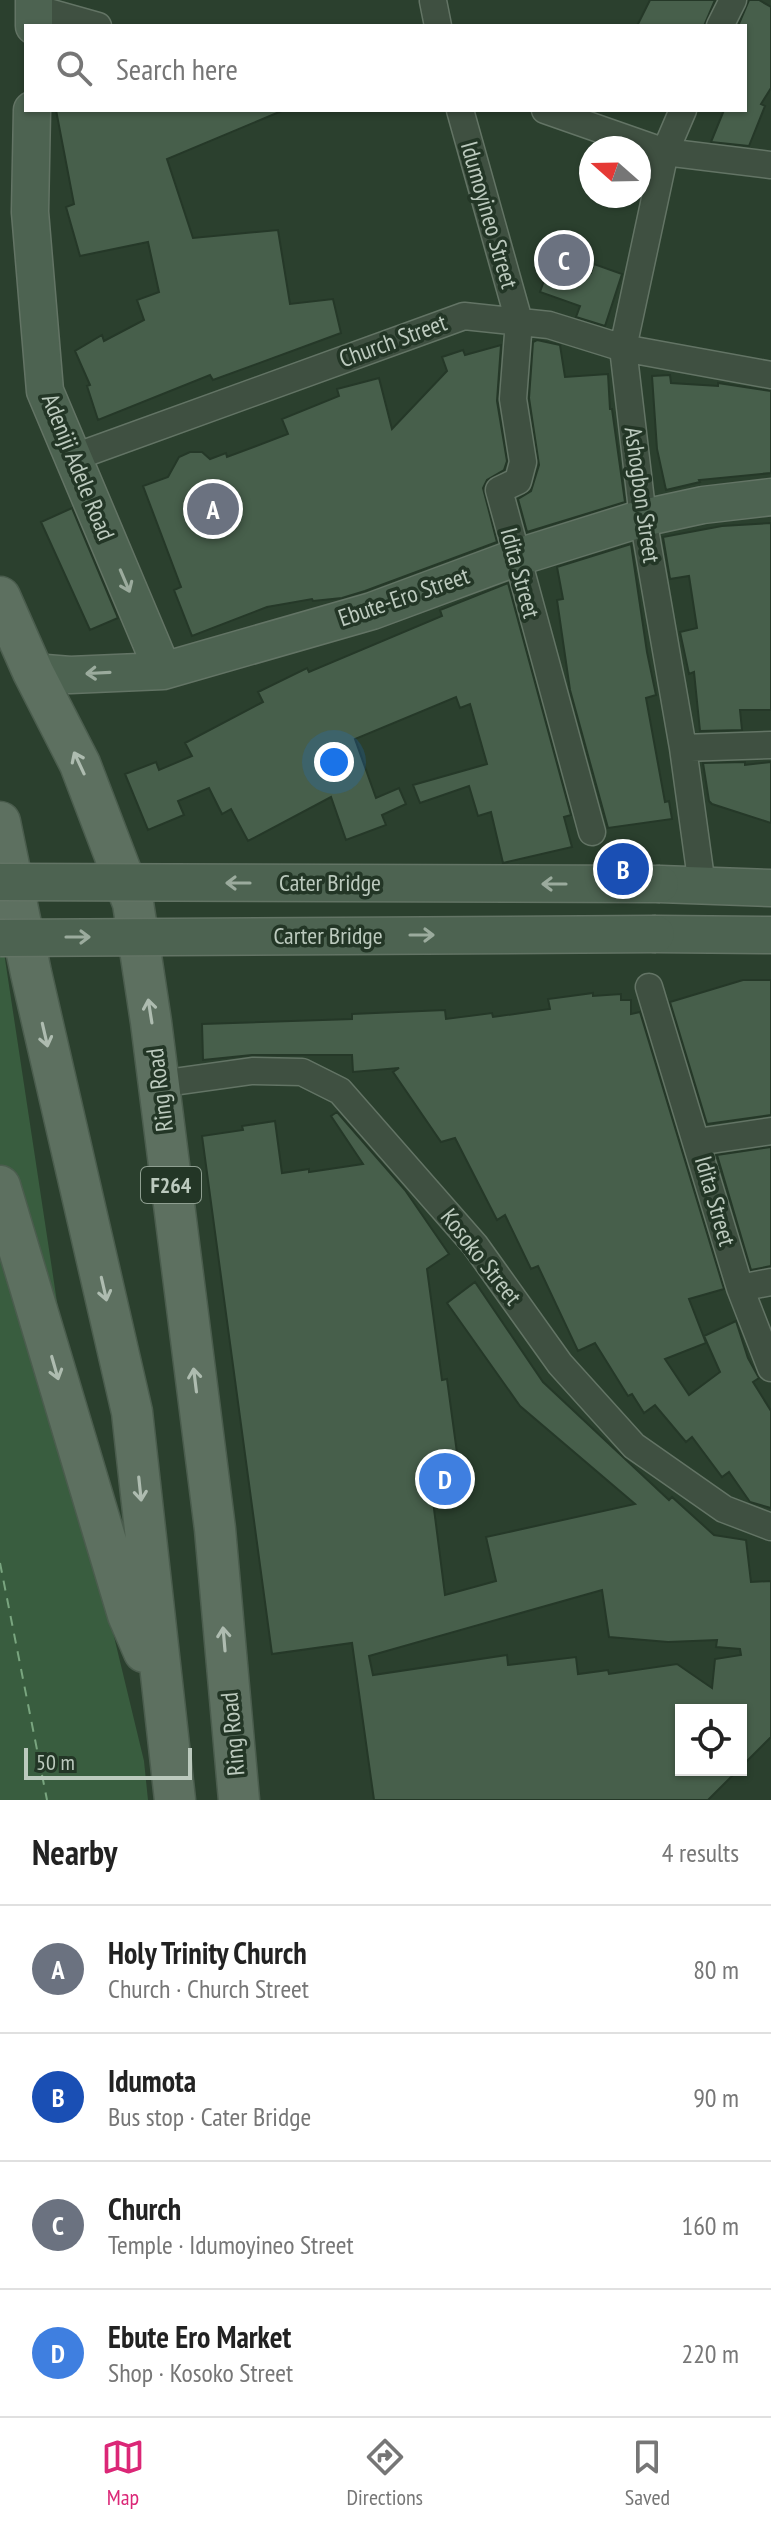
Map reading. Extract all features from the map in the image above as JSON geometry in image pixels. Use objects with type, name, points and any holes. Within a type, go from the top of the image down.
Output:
[{"type":"main road","name":"Adeniji Adele Road","points":[[32,112],[30,212],[45,391],[163,671]]},
{"type":"main road","name":"Ebute-Ero Street","points":[[33,672],[70,675],[163,671],[372,611],[515,558],[643,518],[703,505],[771,497]]},
{"type":"main road","name":"Ring Road","points":[[0,597],[33,672],[80,764],[133,903],[215,1529],[239,1800]]},
{"type":"main road","points":[[0,822],[31,973],[132,1412],[175,1800]]},
{"type":"main road","name":"Cater Bridge","points":[[0,882],[660,884],[771,888]]},
{"type":"main road","name":"Carter Bridge","points":[[0,938],[771,935]]},
{"type":"main road","points":[[0,1186],[128,1615],[163,1694]]},
{"type":"street","points":[[721,24],[733,0]]},
{"type":"street","points":[[34,11],[89,24]]},
{"type":"street","name":"Idumoyineo Street","points":[[461,112],[519,321]]},
{"type":"street","points":[[551,112],[665,152],[771,165]]},
{"type":"street","name":"Ashogbon Street","points":[[682,112],[665,152],[623,348],[643,518],[683,748],[702,886]]},
{"type":"street","name":"Church Street","points":[[72,458],[464,316],[549,325],[623,348],[771,375]]},
{"type":"street","name":"Idita Street","points":[[519,321],[513,399],[523,462],[518,481],[499,490],[515,558],[592,832]]},
{"type":"street","points":[[683,748],[771,745]]},
{"type":"street","name":"Idita Street","points":[[649,987],[740,1288],[771,1368]]},
{"type":"street","name":"Kosoko Street","points":[[159,1084],[252,1071],[302,1072],[340,1091],[475,1245],[560,1364],[634,1446],[724,1509],[771,1527]]},
{"type":"street","points":[[697,1142],[771,1131]]},
{"type":"street","points":[[740,1288],[771,1282]]},
{"type":"shaded area","points":[[0,926],[97,1566],[144,1761],[148,1800],[0,1800]]},
{"type":"building","points":[[650,0],[715,0],[705,24],[638,24]]},
{"type":"building","points":[[749,0],[759,0],[771,7],[771,88],[761,104],[765,106],[749,146],[711,142],[723,112],[747,112],[747,24],[739,24]]},
{"type":"building","points":[[56,112],[279,112],[167,159],[193,238],[278,230],[290,304],[333,299],[341,333],[213,380],[210,375],[98,420],[87,386],[90,385],[75,351],[102,335],[104,341],[144,320],[137,300],[159,292],[148,242],[80,256],[66,207],[74,204]]},
{"type":"building","points":[[551,261],[591,273],[594,264],[622,274],[605,326],[576,317],[580,306],[540,292]]},
{"type":"building","points":[[537,340],[560,345],[565,377],[608,374],[610,409],[625,502],[527,532],[518,499],[531,491],[539,465],[529,398],[533,342]]},
{"type":"building","points":[[501,345],[497,401],[507,461],[504,470],[487,480],[483,488],[497,542],[365,591],[342,598],[312,599],[267,607],[192,636],[174,590],[181,587],[143,486],[168,477],[179,457],[190,452],[202,452],[210,459],[226,453],[227,457],[288,434],[282,419],[339,396],[337,389],[379,378],[392,429],[447,371],[442,357],[463,350],[465,355]]},
{"type":"building","points":[[670,375],[671,383],[718,386],[718,383],[771,391],[771,473],[699,480],[666,490],[657,449],[652,376]]},
{"type":"building","points":[[72,508],[118,618],[90,630],[41,522]]},
{"type":"building","points":[[771,523],[771,710],[740,710],[742,730],[700,731],[694,672],[689,674],[680,632],[697,628],[689,576],[670,579],[663,537],[722,526]]},
{"type":"building","points":[[631,544],[656,695],[646,698],[665,802],[669,801],[672,819],[608,828],[570,690],[557,600],[563,599],[557,567]]},
{"type":"building","points":[[508,583],[571,815],[564,817],[572,847],[503,863],[491,812],[478,816],[469,786],[420,803],[413,785],[487,764],[470,704],[460,708],[456,697],[355,739],[376,798],[399,788],[406,804],[382,815],[386,825],[346,840],[331,797],[248,841],[231,809],[222,814],[209,788],[178,801],[184,815],[148,830],[125,774],[156,762],[159,770],[192,756],[185,743],[263,702],[258,692],[307,668],[309,672],[442,616],[440,610]]},
{"type":"building","points":[[745,762],[745,765],[771,762],[771,823],[709,801],[703,763]]},
{"type":"building","points":[[743,980],[771,980],[771,1115],[707,1124],[670,1002]]},
{"type":"building","points":[[593,993],[593,996],[621,994],[621,1000],[631,1000],[631,1014],[640,1012],[724,1289],[689,1299],[706,1343],[665,1359],[689,1395],[720,1372],[704,1336],[736,1321],[748,1358],[759,1378],[753,1382],[771,1411],[771,1508],[750,1502],[729,1472],[722,1477],[692,1437],[686,1442],[655,1405],[644,1413],[632,1394],[628,1396],[595,1343],[578,1351],[538,1266],[531,1269],[505,1215],[497,1220],[455,1138],[441,1142],[393,1072],[399,1068],[353,1072],[352,1055],[252,1055],[203,1060],[202,1024],[352,1019],[352,1014],[445,1010],[446,1019],[492,1013],[493,1017],[550,1009],[548,999]]},
{"type":"building","points":[[337,1112],[405,1190],[449,1254],[427,1269],[442,1380],[447,1379],[463,1497],[433,1501],[445,1595],[496,1581],[486,1537],[635,1504],[520,1406],[447,1303],[475,1282],[543,1382],[669,1500],[672,1497],[714,1535],[746,1540],[751,1582],[771,1581],[771,1737],[747,1761],[747,1704],[675,1704],[675,1776],[732,1776],[708,1800],[374,1800],[352,1643],[272,1654],[202,1136],[275,1121],[282,1173],[363,1164],[331,1116]],"holes":[[[602,1590],[609,1637],[668,1642],[717,1640],[716,1647],[740,1649],[741,1655],[715,1659],[712,1688],[677,1664],[609,1674],[608,1670],[578,1674],[576,1657],[508,1665],[507,1655],[373,1675],[369,1656]]]},
{"type":"building","points":[[771,1147],[771,1266],[751,1270],[717,1155]]},
{"type":"ferry route","points":[[0,1563],[47,1800]]},
{"type":"place","name":"Church","points":[[564,260]]},
{"type":"place","name":"Holy Trinity Church","points":[[213,509]]},
{"type":"place","name":"Idumota","points":[[623,869]]},
{"type":"place","name":"Ebute Ero Market","points":[[445,1479]]}]
